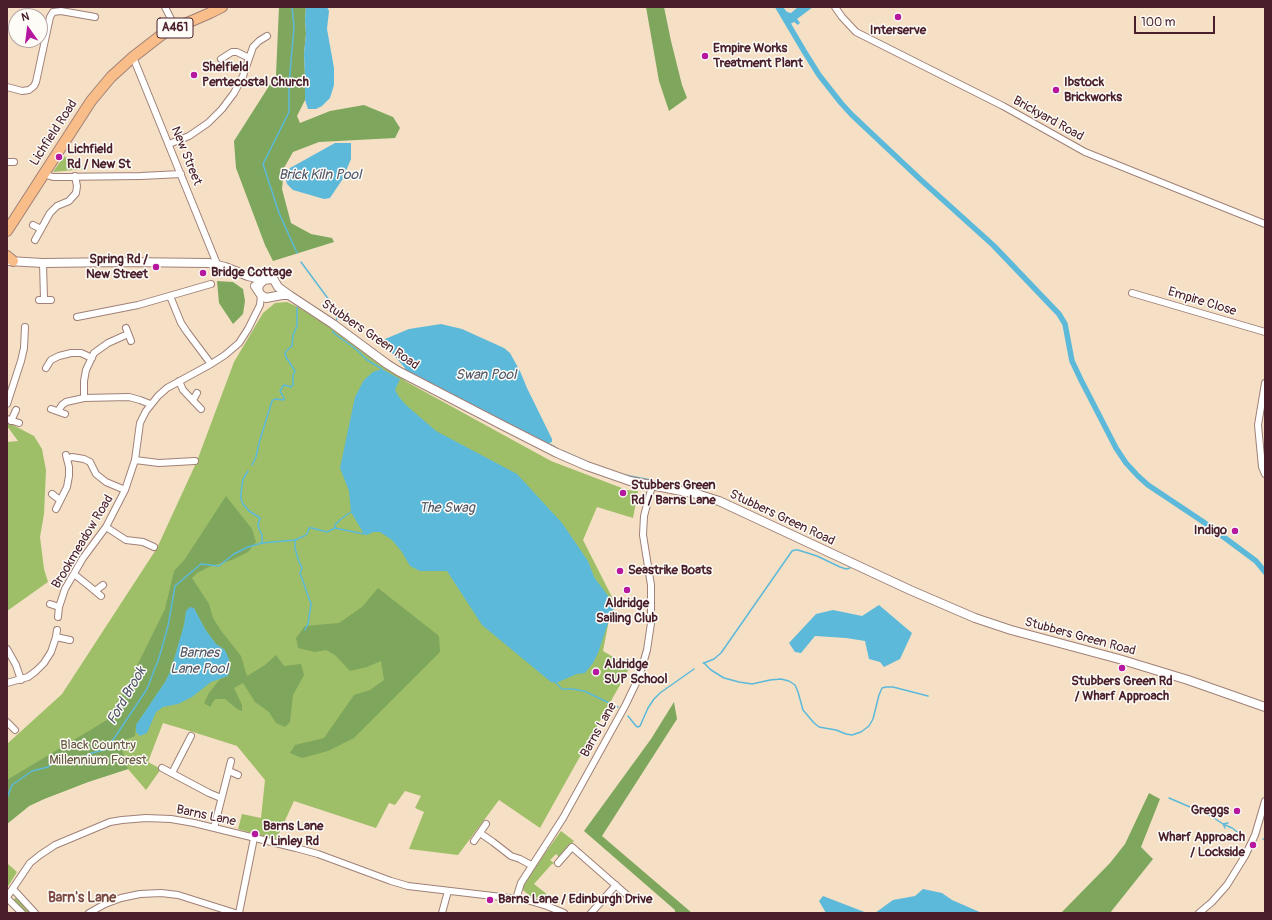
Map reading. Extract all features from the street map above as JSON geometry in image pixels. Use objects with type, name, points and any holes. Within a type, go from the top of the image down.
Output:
[{"type":"highway","name":"A461","points":[[133,57],[164,33],[205,11],[222,7]]},
{"type":"highway","name":"Lichfield Road","points":[[7,231],[91,101],[111,77],[133,57]]},
{"type":"street","name":"Brickyard Road","points":[[835,7],[856,32],[1003,106],[1085,152],[1265,224]]},
{"type":"street","points":[[163,8],[175,28]]},
{"type":"street","points":[[7,87],[22,91],[29,90],[34,86],[50,17],[53,12],[61,11],[95,17]]},
{"type":"street","points":[[169,144],[189,136],[222,109],[234,93],[243,76],[253,47],[267,36]]},
{"type":"street","points":[[220,59],[232,52],[237,52],[249,58]]},
{"type":"street","name":"New Street","points":[[133,57],[217,264]]},
{"type":"street","points":[[43,174],[53,177],[181,174]]},
{"type":"street","points":[[35,240],[50,214],[57,206],[69,202],[76,193],[77,186],[75,176]]},
{"type":"street","points":[[33,225],[41,229]]},
{"type":"street","points":[[9,259],[43,263],[123,262],[217,264],[248,276],[264,280],[274,280],[278,286],[278,291],[272,298]]},
{"type":"street","points":[[43,263],[45,300]]},
{"type":"street","points":[[248,276],[260,293],[266,298],[288,295]]},
{"type":"street","points":[[260,293],[259,284],[264,280]]},
{"type":"street","name":"Stubbers Green Road","points":[[278,286],[288,295],[333,324],[398,371],[523,436],[600,471],[630,481],[697,494],[719,501],[890,581],[975,618],[1011,630],[1119,659],[1188,680],[1265,708]]},
{"type":"street","points":[[79,319],[208,287]]},
{"type":"street","name":"Brookmeadow Road","points":[[58,617],[59,607],[65,589],[106,527],[125,490],[135,460],[140,423],[150,404],[168,388],[225,355],[239,342],[248,329],[260,305],[260,293]]},
{"type":"street","name":"Empire Close","points":[[1132,293],[1265,332]]},
{"type":"street","points":[[170,296],[181,323],[211,364]]},
{"type":"street","name":"Brookmeadow Road","points":[[260,305],[272,298]]},
{"type":"street","points":[[7,404],[21,361],[24,348],[25,327]]},
{"type":"street","points":[[84,398],[86,370],[94,353],[127,331],[131,341]]},
{"type":"street","points":[[16,336],[24,336]]},
{"type":"street","points":[[46,368],[49,358],[71,353],[82,353],[92,358]]},
{"type":"street","points":[[179,381],[183,390],[201,409]]},
{"type":"street","points":[[1265,383],[1258,425],[1262,467],[1265,474]]},
{"type":"street","points":[[193,400],[197,393]]},
{"type":"street","points":[[58,411],[66,402],[84,398],[129,397],[150,404]]},
{"type":"street","points":[[51,409],[65,414]]},
{"type":"street","points":[[16,410],[9,420],[19,423]]},
{"type":"street","points":[[176,453],[178,461]]},
{"type":"street","points":[[56,508],[67,487],[69,476],[66,457],[84,459],[90,462],[96,474],[106,482],[125,490]]},
{"type":"street","points":[[135,460],[158,464],[195,460]]},
{"type":"street","name":"Barns Lane","points":[[516,899],[521,883],[531,865],[557,829],[625,706],[643,663],[650,636],[652,597],[650,574],[643,535],[643,524],[652,486]]},
{"type":"street","points":[[52,494],[60,500]]},
{"type":"street","points":[[106,527],[126,540],[143,542],[154,547]]},
{"type":"street","points":[[143,542],[144,535]]},
{"type":"street","points":[[74,574],[100,596]]},
{"type":"street","points":[[95,591],[103,585]]},
{"type":"street","name":"Brookmeadow Road","points":[[50,604],[59,607]]},
{"type":"street","points":[[7,684],[28,677],[44,663],[51,652],[57,634],[70,640]]},
{"type":"street","points":[[7,649],[16,665],[21,680]]},
{"type":"street","points":[[8,725],[15,730]]},
{"type":"street","points":[[172,773],[191,736]]},
{"type":"street","points":[[179,744],[186,746]]},
{"type":"street","points":[[214,828],[231,761]]},
{"type":"street","points":[[162,768],[221,798]]},
{"type":"street","points":[[229,771],[238,775]]},
{"type":"street","points":[[1199,913],[1212,902],[1227,885],[1245,856],[1255,835],[1265,801]]},
{"type":"street","name":"Barns Lane","points":[[7,897],[30,864],[55,845],[110,822],[133,818],[153,818],[182,821],[318,854],[400,884],[414,887],[527,900],[548,906],[564,913]]},
{"type":"street","points":[[474,841],[486,824]]},
{"type":"street","points":[[480,833],[511,856],[526,861],[531,865]]},
{"type":"street","points":[[239,913],[254,838]]},
{"type":"street","points":[[558,863],[572,847],[628,896]]},
{"type":"street","points":[[591,913],[616,885]]},
{"type":"street","points":[[13,889],[35,913]]},
{"type":"street","points":[[442,913],[448,891]]},
{"type":"street","points":[[89,913],[121,898],[140,894],[161,893],[178,895],[235,913]]},
{"type":"street","points":[[7,897],[22,913]]},
{"type":"green space","points":[[279,7],[306,7],[304,54],[305,100],[297,116],[300,123],[330,111],[364,105],[393,117],[400,128],[395,138],[319,142],[293,152],[284,168],[282,189],[291,223],[311,234],[332,238],[334,242],[273,261],[265,245],[236,168],[234,141],[276,75]]},
{"type":"green space","points":[[646,7],[664,7],[682,85],[687,98],[669,111],[659,81]]},
{"type":"green space","points":[[64,156],[84,169],[53,172]]},
{"type":"green space","points":[[217,281],[233,282],[243,289],[245,301],[243,314],[233,324],[219,303]]},
{"type":"green space","points":[[287,302],[337,331],[407,382],[551,461],[627,490],[638,491],[633,518],[597,507],[583,540],[613,599],[603,651],[630,667],[540,828],[499,800],[458,855],[409,849],[424,812],[415,808],[421,796],[405,791],[395,805],[389,803],[376,828],[294,801],[276,840],[238,829],[242,814],[261,818],[265,780],[237,746],[163,723],[148,762],[161,769],[146,790],[128,769],[88,782],[44,799],[29,806],[7,824],[7,744],[62,694],[157,548],[197,461],[234,362],[263,313],[275,303]]},
{"type":"green space","points":[[9,423],[34,436],[42,449],[46,470],[44,514],[40,537],[44,569],[48,582],[7,611],[7,442],[18,441],[7,426]]},
{"type":"green space","name":"Black Country Millennium Forest","points":[[226,496],[252,529],[256,542],[248,552],[232,560],[211,566],[197,573],[192,578],[209,604],[213,618],[241,656],[247,676],[265,665],[276,655],[284,666],[301,664],[304,675],[293,695],[290,722],[285,727],[276,723],[269,712],[255,702],[243,683],[234,688],[242,705],[242,711],[237,709],[225,699],[215,699],[210,707],[204,703],[209,693],[220,679],[228,676],[225,650],[216,644],[205,629],[194,608],[186,612],[184,625],[171,670],[165,682],[136,725],[135,736],[125,740],[122,749],[128,769],[88,782],[44,799],[29,806],[7,824],[7,780],[107,720],[128,684],[165,609],[174,571],[185,559]]},
{"type":"green space","points":[[378,588],[439,636],[440,652],[354,738],[328,751],[302,758],[290,753],[295,745],[324,738],[354,695],[370,690],[384,680],[381,661],[367,667],[350,671],[335,655],[326,650],[315,652],[298,648],[296,638],[305,626],[339,623],[362,607]]},
{"type":"green space","points":[[674,702],[677,719],[602,836],[692,913],[675,913],[675,910],[584,831],[651,739]]},
{"type":"green space","points":[[1149,793],[1160,799],[1141,847],[1153,859],[1110,913],[1061,913],[1110,863],[1125,844]]},
{"type":"green space","points":[[561,831],[574,841],[559,857],[556,854],[550,860],[554,863],[534,884],[557,902],[530,896],[523,890],[524,882]]},
{"type":"green space","points":[[7,863],[17,872],[7,888]]},
{"type":"green space","points":[[17,898],[32,913],[27,913],[14,900]]},
{"type":"water","points":[[306,7],[327,7],[329,11],[327,29],[334,68],[334,85],[330,98],[322,106],[316,109],[308,109],[305,100],[304,54]]},
{"type":"water","points":[[778,7],[783,7],[787,12],[791,13],[798,7],[813,7],[797,19],[800,23],[798,25],[794,22],[788,25]]},
{"type":"water","name":"Brick Kiln Pool","points":[[335,143],[351,143],[351,159],[342,180],[330,198],[324,199],[293,190],[287,184],[285,177],[290,168]]},
{"type":"water","name":"Swan Pool","points":[[441,324],[462,329],[504,348],[510,353],[520,371],[552,439],[552,442],[547,444],[418,376],[404,371],[405,368],[386,346],[384,341],[385,339],[409,329]]},
{"type":"water","name":"The Swag","points":[[382,369],[400,379],[395,390],[399,397],[436,431],[517,474],[562,523],[588,561],[594,577],[615,605],[598,653],[593,663],[585,673],[577,674],[556,683],[551,682],[482,625],[447,571],[420,571],[410,566],[402,552],[392,540],[380,532],[373,532],[367,535],[364,534],[351,512],[349,491],[340,468],[355,397],[364,380],[373,372]]},
{"type":"water","points":[[879,605],[912,633],[900,659],[884,667],[880,662],[869,659],[865,641],[815,636],[801,653],[795,652],[789,643],[816,614],[833,610],[862,616]]},
{"type":"water","name":"Barnes Lane Pool","points":[[190,607],[194,608],[205,629],[216,644],[225,650],[229,659],[230,669],[228,676],[211,682],[192,697],[178,704],[163,707],[156,712],[147,733],[140,736],[136,732],[136,725],[165,682],[171,670],[184,625],[186,611]]},
{"type":"water","points":[[923,889],[942,893],[952,900],[982,913],[875,913],[893,900],[915,896]]},
{"type":"water","points":[[823,896],[867,913],[826,913],[819,901]]},
{"type":"waterway","name":"Ford Brook","points":[[292,7],[294,27],[289,84],[289,112],[263,164],[279,213],[297,253]]},
{"type":"waterway","points":[[778,7],[819,75],[841,103],[921,180],[993,245],[1059,314],[1065,324],[1072,361],[1116,448],[1126,463],[1148,485],[1202,521],[1256,561],[1265,572]]},
{"type":"waterway","name":"Ford Brook","points":[[301,262],[332,304],[337,316],[336,323]]},
{"type":"waterway","name":"Ford Brook","points":[[252,465],[256,457],[272,401],[275,399],[284,400],[280,391],[284,385],[291,387],[293,385],[293,375],[295,371],[285,354],[286,351],[292,346],[293,335],[297,326],[298,307]]},
{"type":"waterway","points":[[334,328],[333,332],[335,334],[357,350],[367,360],[382,369]]},
{"type":"waterway","points":[[549,444],[555,447]]},
{"type":"waterway","points":[[563,451],[592,464]]},
{"type":"waterway","name":"Ford Brook","points":[[248,471],[243,479],[241,499],[249,511],[260,518],[258,525],[262,535],[262,543]]},
{"type":"waterway","points":[[625,475],[671,484]]},
{"type":"waterway","name":"Ford Brook","points":[[7,798],[12,785],[32,771],[48,767],[59,758],[75,762],[92,753],[107,749],[147,689],[159,658],[168,626],[175,586],[201,564],[219,566],[234,554],[248,547],[262,543],[295,540],[307,534],[309,528],[327,532],[335,528],[335,525],[351,512]]},
{"type":"waterway","points":[[335,528],[364,534]]},
{"type":"waterway","points":[[295,540],[295,548],[302,568],[300,573],[311,604],[308,624],[305,630]]},
{"type":"waterway","points":[[704,663],[714,659],[721,653],[792,551],[798,550],[817,556],[840,567],[846,569],[850,568]]},
{"type":"waterway","points":[[703,663],[724,678],[739,682],[752,684],[781,679],[789,681],[795,685],[803,710],[814,723],[819,727],[852,735],[861,732],[869,726],[873,719],[882,688],[893,687],[928,696]]},
{"type":"waterway","points":[[628,716],[636,726],[640,726],[654,699],[694,669]]},
{"type":"waterway","points":[[556,683],[562,689],[584,691],[618,707]]},
{"type":"waterway","points":[[1169,798],[1211,816],[1243,836]]},
{"type":"waterway","points":[[1225,828],[1223,824],[1228,823]]},
{"type":"place","name":"Interserve","points":[[898,17]]},
{"type":"place","name":"Empire Works Treatment Plant","points":[[705,56]]},
{"type":"place","name":"Shelfield Pentecostal Church","points":[[194,75]]},
{"type":"place","name":"Ibstock Brickworks","points":[[1056,90]]},
{"type":"place","name":"Lichfield Rd / New St","points":[[59,157]]},
{"type":"place","name":"Spring Rd / New Street","points":[[156,267]]},
{"type":"place","name":"Bridge Cottage","points":[[203,273]]},
{"type":"place","name":"Stubbers Green Rd / Barns Lane","points":[[623,493]]},
{"type":"place","name":"Indigo","points":[[1235,531]]},
{"type":"place","name":"Seastrike Boats","points":[[620,571]]},
{"type":"place","name":"Aldridge Sailing Club","points":[[627,590]]},
{"type":"place","name":"Stubbers Green Rd / Wharf Approach","points":[[1122,668]]},
{"type":"place","name":"Aldridge SUP School","points":[[596,672]]},
{"type":"place","name":"Greggs","points":[[1237,811]]},
{"type":"place","name":"Barns Lane / Linley Rd","points":[[255,834]]},
{"type":"place","name":"Wharf Approach / Lockside","points":[[1253,845]]},
{"type":"place","name":"Barns Lane / Edinburgh Drive","points":[[490,900]]},
{"type":"district","name":"Barn's Lane","points":[[82,898]]}]
